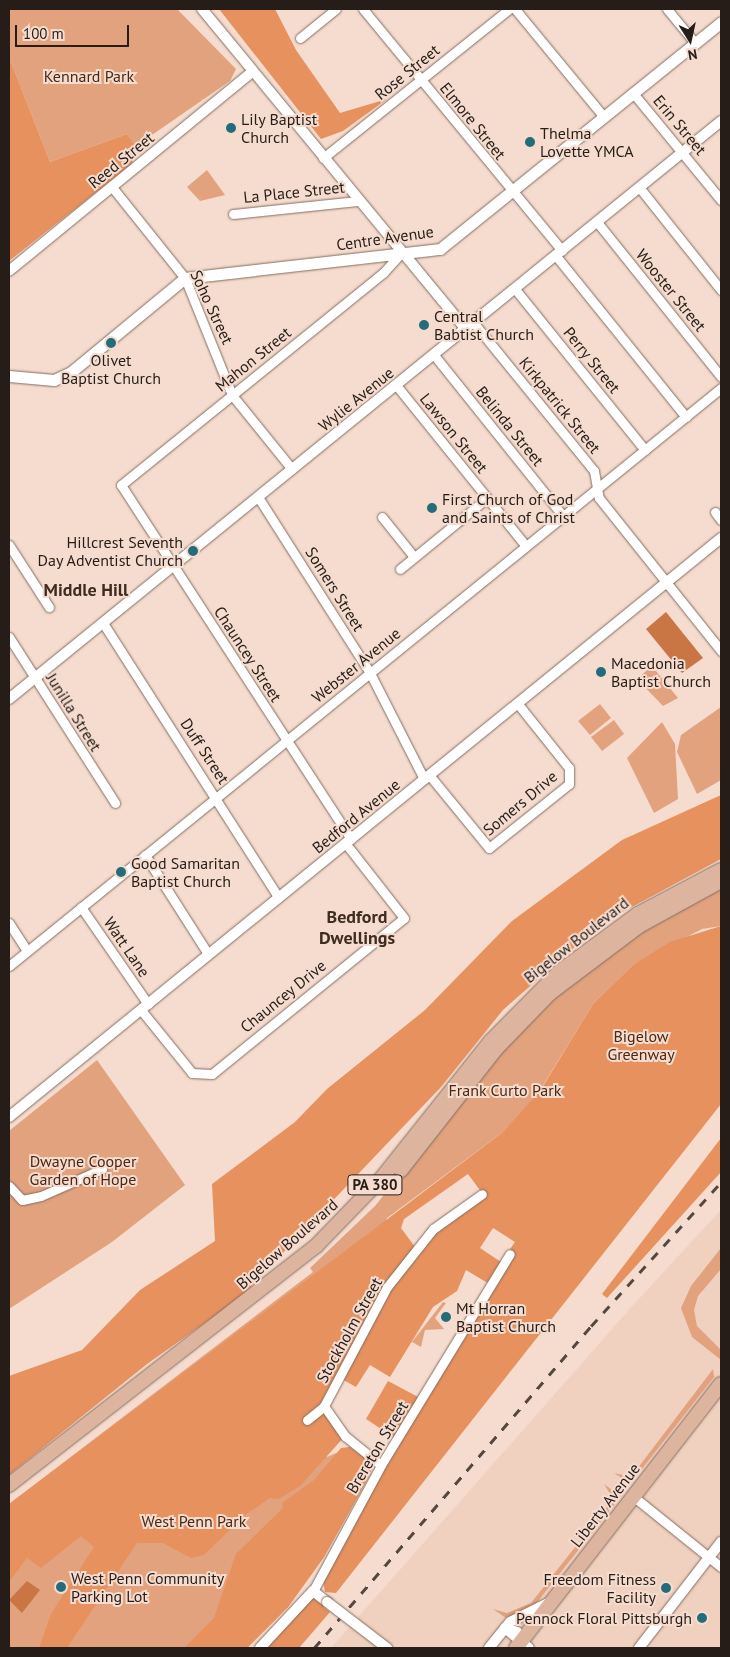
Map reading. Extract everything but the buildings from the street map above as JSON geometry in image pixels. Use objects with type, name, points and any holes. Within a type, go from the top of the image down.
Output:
[{"type":"main road","name":"Centre Avenue","points":[[185,278],[442,248],[721,22]]},
{"type":"main road","points":[[9,376],[54,380],[71,372],[185,278]]},
{"type":"main road","name":"Bigelow Boulevard","points":[[9,1485],[316,1246],[381,1179],[490,1042],[558,974],[638,914],[721,870]]},
{"type":"main road","name":"Bigelow Boulevard","points":[[9,1495],[256,1308],[332,1243],[398,1173],[501,1043],[561,984],[639,926],[721,881]]},
{"type":"main road","name":"Liberty Avenue","points":[[522,1646],[552,1601],[721,1384]]},
{"type":"street","name":"Kirkpatrick Street","points":[[202,9],[400,254],[469,325],[594,471],[599,498],[721,651]]},
{"type":"street","points":[[300,38],[336,9]]},
{"type":"street","name":"Elmore Street","points":[[363,9],[513,191],[686,417]]},
{"type":"street","name":"Rose Street","points":[[323,158],[509,9]]},
{"type":"street","points":[[514,9],[604,117]]},
{"type":"street","points":[[667,9],[695,43]]},
{"type":"street","name":"Reed Street","points":[[9,272],[253,72]]},
{"type":"street","name":"Erin Street","points":[[633,93],[721,200]]},
{"type":"street","name":"Wylie Avenue","points":[[9,699],[721,121]]},
{"type":"street","name":"Soho Street","points":[[112,187],[185,278],[232,395],[292,469]]},
{"type":"street","points":[[639,188],[721,290]]},
{"type":"street","name":"La Place Street","points":[[233,214],[357,201]]},
{"type":"street","name":"Wooster Street","points":[[597,222],[721,377]]},
{"type":"street","name":"Mahon Street","points":[[121,485],[383,273],[400,254]]},
{"type":"street","name":"Perry Street","points":[[515,289],[645,450]]},
{"type":"street","name":"Belinda Street","points":[[434,355],[563,516]]},
{"type":"street","name":"Lawson Street","points":[[396,385],[526,546]]},
{"type":"street","name":"Webster Avenue","points":[[9,966],[721,388]]},
{"type":"street","name":"Chauncey Street","points":[[121,485],[286,740],[348,841]]},
{"type":"street","name":"Somers Street","points":[[258,497],[370,672],[427,778]]},
{"type":"street","points":[[400,569],[487,498]]},
{"type":"street","points":[[715,512],[721,520]]},
{"type":"street","points":[[382,517],[414,557]]},
{"type":"street","name":"Bedford Avenue","points":[[9,1117],[721,538]]},
{"type":"street","points":[[9,545],[49,607]]},
{"type":"street","name":"Duff Street","points":[[103,623],[279,898]]},
{"type":"street","name":"Junilla Street","points":[[9,637],[115,803]]},
{"type":"street","name":"Somers Drive","points":[[427,778],[489,848],[563,789],[569,784],[569,768],[518,704]]},
{"type":"street","name":"Chauncey Drive","points":[[144,1007],[192,1073],[212,1074],[404,918],[348,841]]},
{"type":"street","points":[[145,855],[208,954]]},
{"type":"street","name":"Watt Lane","points":[[80,907],[144,1007]]},
{"type":"street","points":[[9,923],[27,951]]},
{"type":"street","points":[[9,1186],[22,1200],[35,1198],[102,1169]]},
{"type":"street","name":"Stockholm Street","points":[[307,1420],[324,1406],[387,1287],[433,1229],[482,1194]]},
{"type":"street","name":"Brereton Street","points":[[260,1648],[313,1591],[381,1465],[510,1254]]},
{"type":"street","points":[[324,1406],[345,1436],[381,1465]]},
{"type":"street","points":[[634,1497],[721,1567]]},
{"type":"street","points":[[639,1648],[721,1542]]},
{"type":"street","points":[[313,1591],[387,1648]]},
{"type":"street","points":[[489,1648],[505,1628],[552,1601]]},
{"type":"street","points":[[505,1628],[522,1646]]},
{"type":"shaded area","points":[[666,612],[703,658],[682,673],[646,629]]},
{"type":"shaded area","points":[[721,1210],[721,1648],[331,1648],[635,1303]]},
{"type":"shaded area","points":[[27,1581],[40,1590],[22,1613],[9,1600]]},
{"type":"green space","name":"Kennard Park","points":[[9,9],[177,9],[236,69],[230,81],[136,146],[127,134],[50,162],[9,57]]},
{"type":"green space","points":[[219,9],[275,9],[296,50],[340,113],[387,99],[343,131],[321,139]]},
{"type":"green space","points":[[9,57],[50,162],[127,134],[136,146],[132,164],[9,261]]},
{"type":"green space","points":[[207,170],[225,195],[200,201],[187,187]]},
{"type":"green space","points":[[652,666],[678,698],[663,706],[637,679]]},
{"type":"green space","points":[[600,704],[611,718],[590,735],[578,721]]},
{"type":"green space","points":[[721,707],[721,780],[697,794],[677,752],[681,735]]},
{"type":"green space","points":[[614,720],[624,734],[602,751],[591,737]]},
{"type":"green space","points":[[662,722],[675,744],[678,799],[654,813],[627,758]]},
{"type":"green space","points":[[721,795],[721,859],[602,923],[503,1010],[441,1087],[240,1298],[147,1364],[9,1475],[9,1376],[82,1350],[140,1290],[215,1241],[212,1184],[295,1122],[327,1089],[425,1010],[512,921],[622,840]]},
{"type":"green space","name":"West Penn Park","points":[[721,886],[721,926],[702,929],[633,965],[593,1004],[534,1100],[601,1038],[503,1132],[387,1218],[324,1406],[327,1457],[350,1447],[368,1461],[371,1473],[324,1557],[288,1607],[247,1648],[9,1648],[9,1504],[313,1272],[310,1268],[375,1206],[484,1070],[554,995],[613,949]]},
{"type":"green space","name":"Bigelow Greenway","points":[[721,926],[721,1104],[336,1593],[325,1592],[322,1575],[398,1440],[366,1419],[388,1381],[422,1399],[491,1285],[466,1270],[457,1291],[433,1307],[390,1377],[370,1365],[356,1387],[340,1378],[324,1407],[345,1436],[300,1486],[279,1499],[270,1498],[245,1515],[204,1555],[191,1558],[163,1543],[137,1543],[67,1648],[39,1648],[51,1614],[94,1547],[81,1536],[41,1568],[27,1558],[9,1582],[9,1504],[503,1132],[540,1091],[593,1004],[633,965],[670,942]],"holes":[[[468,1174],[482,1193],[433,1229],[418,1251],[401,1228],[404,1219]],[[493,1228],[515,1242],[501,1262],[480,1248]]]},
{"type":"green space","name":"Dwayne Cooper Garden of Hope","points":[[97,1060],[185,1185],[112,1242],[9,1309],[9,1131]]},
{"type":"green space","points":[[721,1138],[721,1172],[607,1298],[602,1294]]},
{"type":"green space","points":[[721,1248],[721,1269],[698,1296],[694,1310],[697,1326],[721,1350],[721,1360],[692,1337],[681,1308],[691,1286]]},
{"type":"green space","points":[[443,1302],[446,1303],[435,1318],[444,1329],[425,1330],[421,1347],[412,1342]]},
{"type":"green space","points":[[713,1369],[714,1377],[634,1479],[625,1480],[614,1473],[631,1477]]},
{"type":"green space","points":[[350,1447],[368,1461],[371,1473],[324,1557],[288,1607],[247,1648],[184,1648],[214,1618],[236,1554],[283,1508],[282,1503],[314,1480],[341,1448]]},
{"type":"green space","points":[[604,1484],[616,1493],[617,1501],[535,1605],[506,1618],[493,1609],[507,1613],[531,1603],[613,1499]]},
{"type":"green space","points":[[313,1591],[327,1602],[323,1607],[330,1612],[299,1648],[260,1648]]},
{"type":"railway","points":[[314,1648],[591,1326],[721,1182]]},
{"type":"place","name":"Lily Baptist Church","points":[[231,128]]},
{"type":"place","name":"Thelma Lovette YMCA","points":[[530,142]]},
{"type":"place","name":"Central Babtist Church","points":[[424,325]]},
{"type":"place","name":"Olivet Baptist Church","points":[[111,343]]},
{"type":"place","name":"First Church of God and Saints of Christ","points":[[432,508]]},
{"type":"place","name":"Hillcrest Seventh Day Adventist Church","points":[[193,551]]},
{"type":"place","name":"Macedonia Baptist Church","points":[[601,672]]},
{"type":"place","name":"Good Samaritan Baptist Church","points":[[121,872]]},
{"type":"place","name":"Mt Horran Baptist Church","points":[[446,1317]]},
{"type":"place","name":"West Penn Community Parking Lot","points":[[61,1587]]},
{"type":"place","name":"Freedom Fitness Facility","points":[[666,1588]]},
{"type":"place","name":"Pennock Floral Pittsburgh","points":[[702,1618]]},
{"type":"district","name":"Middle Hill","points":[[86,590]]},
{"type":"district","name":"Bedford Dwellings","points":[[357,928]]},
{"type":"park label","name":"Frank Curto Park","points":[[505,1090]]}]
